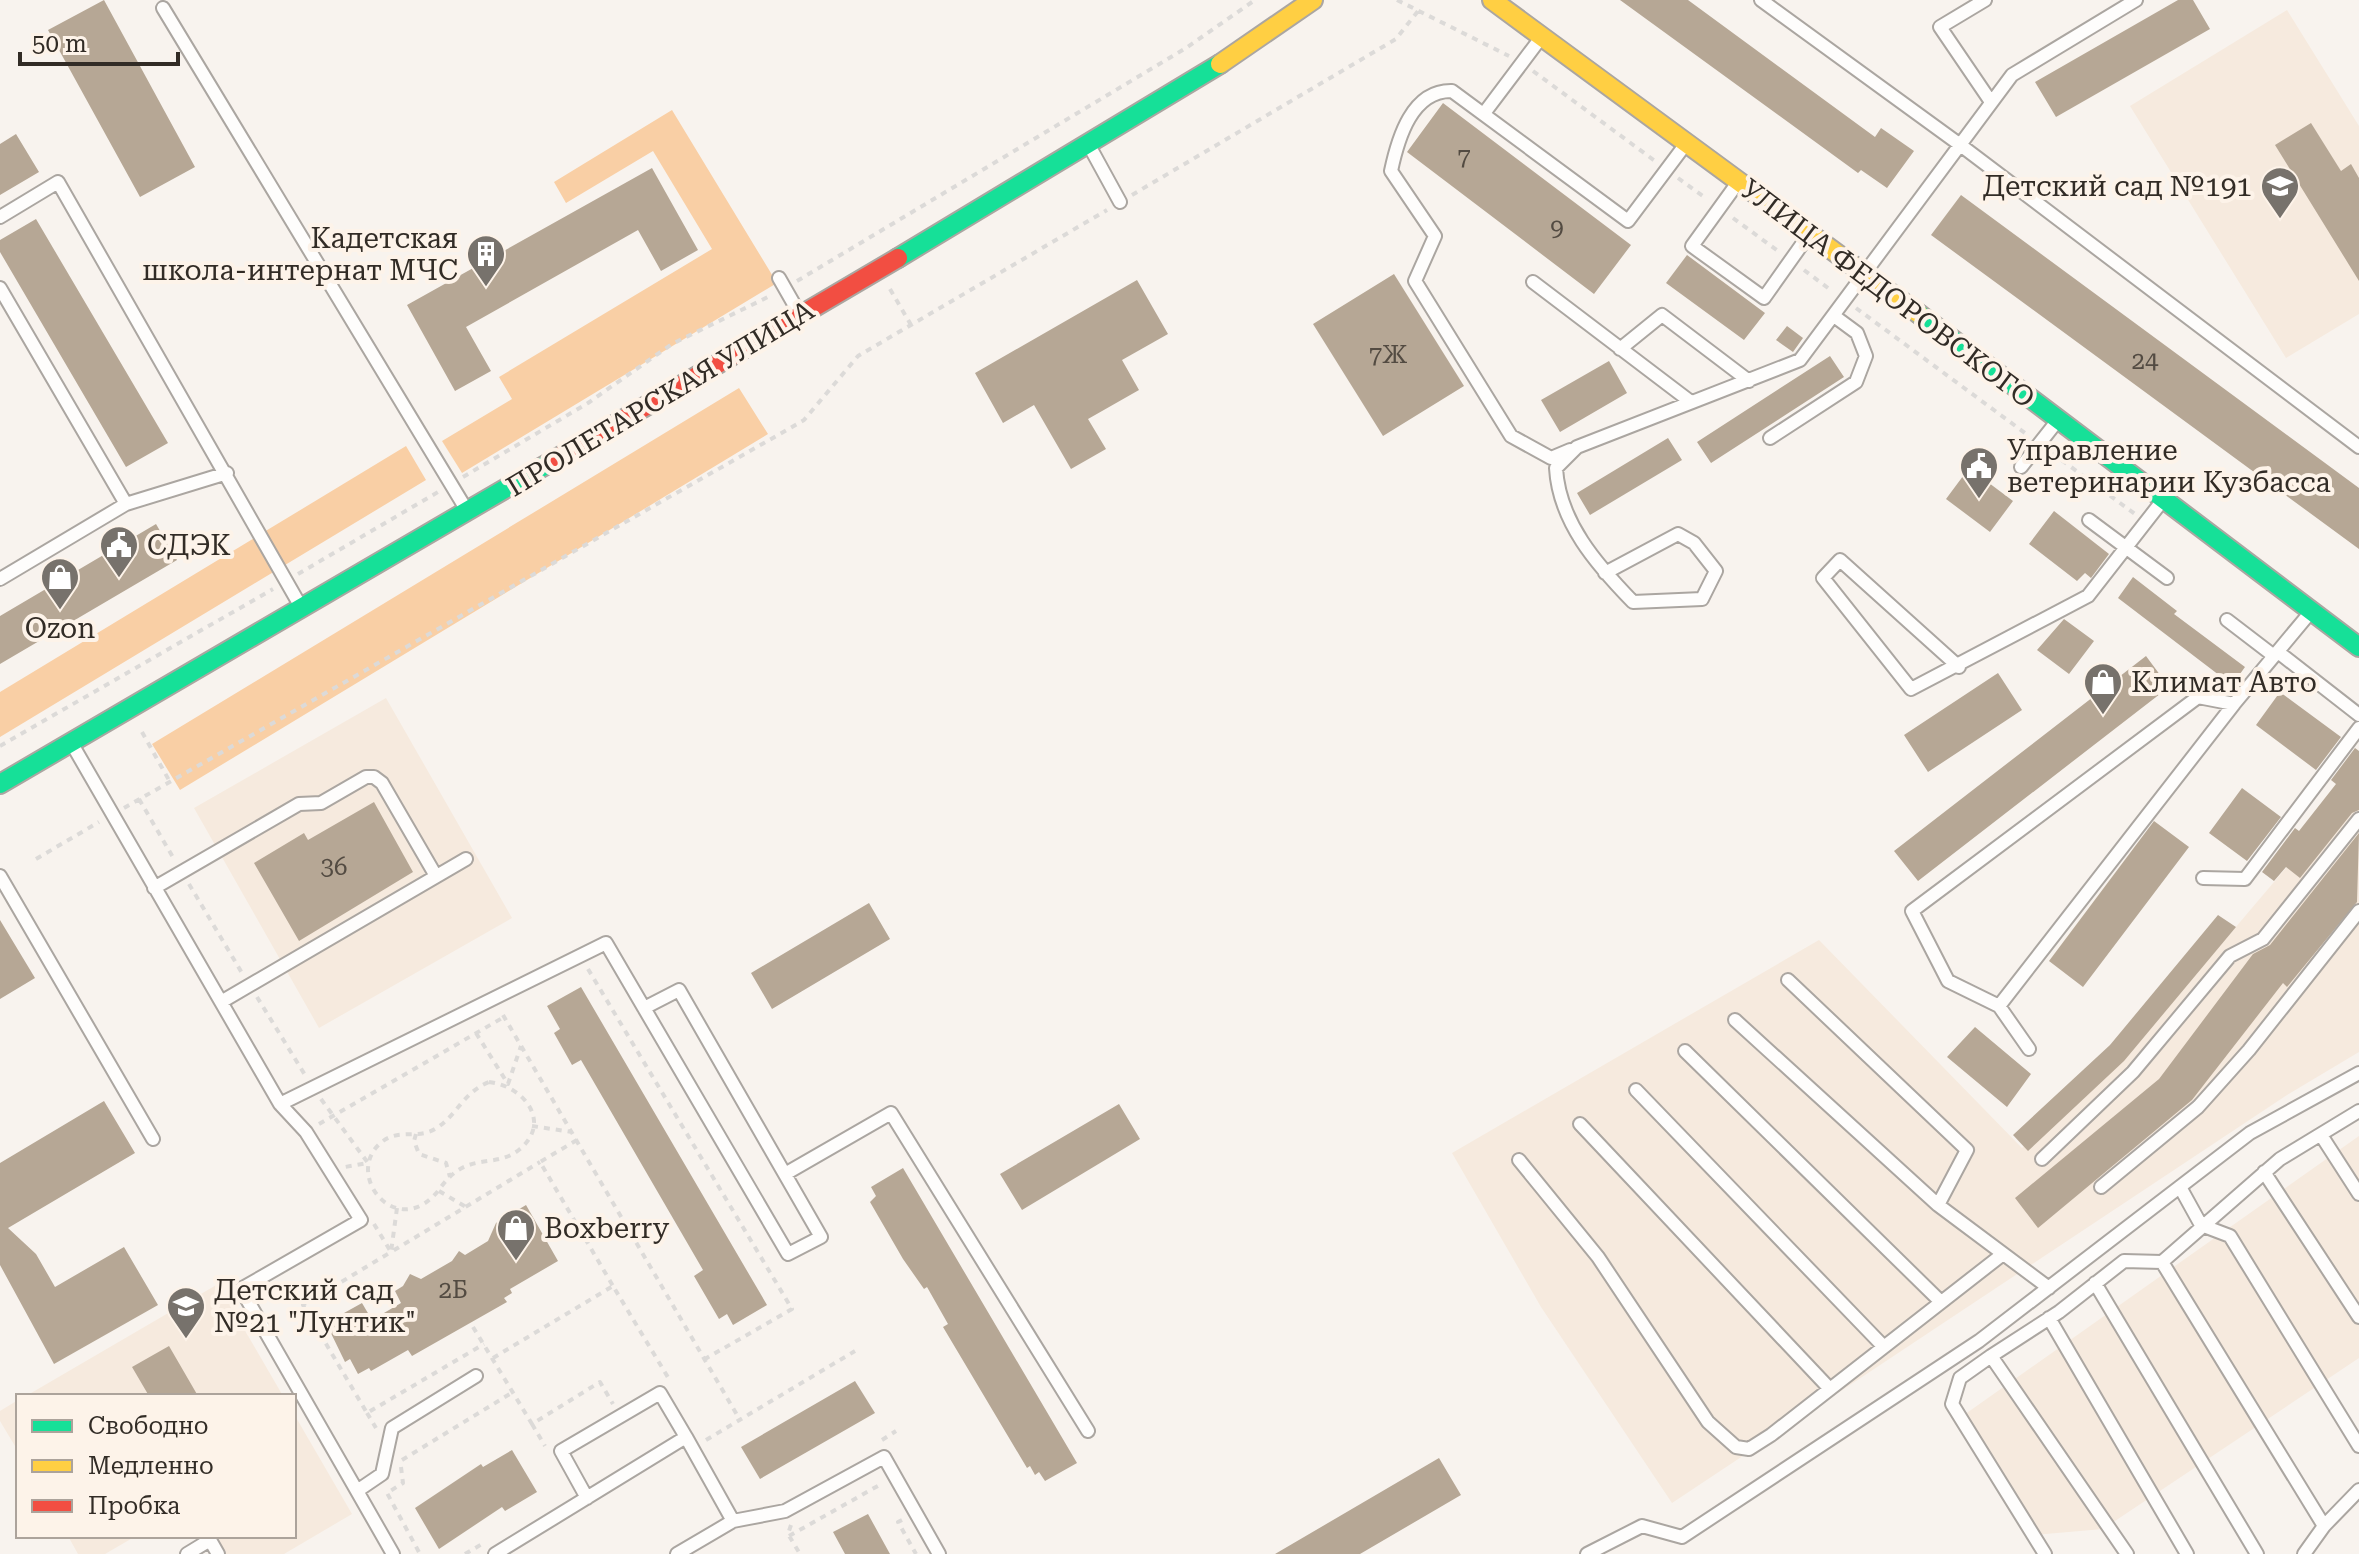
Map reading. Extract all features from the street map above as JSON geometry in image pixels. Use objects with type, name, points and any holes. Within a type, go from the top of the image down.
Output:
[{"type":"street","name":"ПРОЛЕТАРСКАЯ УЛИЦА","points":[[0,784],[1089,146],[1208,72],[1313,0]]},
{"type":"street","name":"УЛИЦА ФЕДОРОВСКОГО","points":[[1492,0],[1866,274],[2359,647]]},
{"type":"lane","points":[[1761,0],[1959,144],[2359,447]]},
{"type":"lane","points":[[1985,0],[1940,27],[1991,102]]},
{"type":"lane","points":[[1687,143],[1628,221],[1485,112],[1452,91],[1438,91],[1426,97],[1399,133],[1391,171],[1435,236],[1415,281],[1511,436],[1551,458],[1800,360],[2012,75],[2136,0]]},
{"type":"lane","points":[[163,8],[467,512]]},
{"type":"lane","points":[[1485,112],[1542,37]]},
{"type":"lane","points":[[1089,146],[1120,202]]},
{"type":"lane","points":[[1739,181],[1692,246],[1704,255],[1764,298],[1810,233]]},
{"type":"lane","points":[[0,217],[58,182],[303,609]]},
{"type":"lane","points":[[1533,282],[1691,402]]},
{"type":"lane","points":[[782,283],[801,315]]},
{"type":"lane","points":[[0,288],[126,504]]},
{"type":"lane","points":[[1620,349],[1662,315],[1749,381]]},
{"type":"lane","points":[[1770,438],[1856,382],[1866,356],[1857,333],[1834,316]]},
{"type":"lane","points":[[2021,467],[2058,420]]},
{"type":"lane","points":[[1577,447],[1556,468],[1557,488],[1576,534],[1605,573],[1633,602],[1670,603],[1702,599],[1716,571],[1694,543],[1678,534],[1605,573]]},
{"type":"lane","points":[[0,579],[126,504],[227,473]]},
{"type":"lane","points":[[1959,667],[1840,560],[1823,578],[1911,689],[1959,667],[2088,596],[2163,500]]},
{"type":"lane","points":[[2089,520],[2167,578]]},
{"type":"lane","points":[[1999,1006],[2234,704],[2311,611]]},
{"type":"lane","points":[[2227,620],[2359,715]]},
{"type":"lane","points":[[2029,1049],[1999,1006],[1948,981],[1912,911],[2198,697],[2234,704]]},
{"type":"lane","points":[[2203,878],[2245,879],[2359,728]]},
{"type":"lane","points":[[72,744],[280,1104],[306,1132],[361,1220],[241,1289],[393,1554]]},
{"type":"lane","points":[[154,888],[299,804],[321,803],[366,777],[374,777],[382,783],[436,876]]},
{"type":"lane","points":[[2042,1159],[2133,1072],[2230,956],[2263,939],[2359,819]]},
{"type":"lane","points":[[221,1002],[466,859]]},
{"type":"lane","points":[[0,876],[153,1139]]},
{"type":"lane","points":[[2101,1187],[2198,1107],[2249,1050],[2359,911]]},
{"type":"lane","points":[[280,1104],[606,943],[644,1008],[788,1254],[821,1237],[679,990],[644,1008]]},
{"type":"lane","points":[[1788,980],[1967,1150],[1938,1205]]},
{"type":"lane","points":[[1735,1020],[1938,1205],[2049,1288]]},
{"type":"lane","points":[[1685,1051],[1941,1302]]},
{"type":"lane","points":[[1587,1554],[1642,1526],[1682,1537],[1979,1341],[2250,1133],[2359,1073]]},
{"type":"lane","points":[[1636,1090],[1884,1347]]},
{"type":"lane","points":[[2045,1554],[1952,1404],[1960,1378],[2049,1318],[2124,1261],[2162,1262],[2264,1172],[2359,1111]]},
{"type":"lane","points":[[785,1174],[891,1113],[1088,1431]]},
{"type":"lane","points":[[1580,1124],[1830,1389]]},
{"type":"lane","points":[[2321,1135],[2359,1194]]},
{"type":"lane","points":[[1519,1160],[1598,1257],[1708,1422],[1736,1447],[1749,1449],[1760,1442],[2003,1254]]},
{"type":"lane","points":[[2264,1172],[2359,1317]]},
{"type":"lane","points":[[2180,1187],[2201,1225],[2230,1236],[2359,1446]]},
{"type":"lane","points":[[2162,1262],[2324,1526]]},
{"type":"lane","points":[[2095,1283],[2257,1554]]},
{"type":"lane","points":[[2049,1318],[2187,1554]]},
{"type":"lane","points":[[1991,1356],[2127,1554]]},
{"type":"lane","points":[[357,1491],[382,1474],[392,1428],[476,1376]]},
{"type":"lane","points":[[587,1498],[561,1451],[660,1393],[733,1521]]},
{"type":"lane","points":[[495,1554],[686,1437]]},
{"type":"lane","points":[[677,1554],[733,1521],[785,1511],[884,1457],[939,1554]]},
{"type":"lane","points":[[2304,1554],[2324,1526],[2359,1490]]},
{"type":"lane","points":[[187,1554],[210,1540],[218,1554]]},
{"type":"path","points":[[0,746],[588,403],[672,344],[1186,48],[1255,0]]},
{"type":"path","points":[[1397,0],[1522,63],[2146,522]]},
{"type":"path","points":[[36,859],[804,420],[858,356],[1396,39],[1418,11]]},
{"type":"path","points":[[139,799],[313,1088],[368,1163],[370,1186],[383,1203],[397,1208],[424,1206],[467,1163],[506,1158],[523,1148],[532,1126],[532,1112],[524,1095],[508,1084],[476,1033]]},
{"type":"path","points":[[584,964],[792,1309],[705,1359]]},
{"type":"path","points":[[314,1128],[504,1017],[740,1420]]},
{"type":"path","points":[[508,1084],[521,1046]]},
{"type":"path","points":[[347,1180],[339,1168],[368,1163],[381,1142],[395,1134],[416,1134],[437,1129],[472,1089],[489,1082],[508,1084]]},
{"type":"path","points":[[532,1126],[572,1132]]},
{"type":"path","points":[[416,1134],[414,1141],[419,1154],[446,1163],[450,1177]]},
{"type":"path","points":[[484,1344],[367,1413],[303,1305],[577,1140]]},
{"type":"path","points":[[540,1162],[675,1389]]},
{"type":"path","points":[[439,1191],[466,1207]]},
{"type":"path","points":[[391,1252],[397,1208]]},
{"type":"path","points":[[369,1216],[391,1252]]},
{"type":"path","points":[[493,1358],[613,1286]]},
{"type":"path","points":[[473,1327],[548,1450]]},
{"type":"path","points":[[706,1440],[855,1351]]},
{"type":"path","points":[[532,1424],[600,1382],[620,1416]]},
{"type":"path","points":[[420,1554],[387,1493],[403,1483],[405,1474],[399,1462],[513,1392]]},
{"type":"path","points":[[698,1427],[714,1454]]},
{"type":"path","points":[[871,1446],[896,1431]]},
{"type":"path","points":[[789,1536],[884,1482],[890,1494]]},
{"type":"path","points":[[798,1504],[789,1536],[800,1554]]},
{"type":"path","points":[[897,1506],[904,1518],[898,1522],[916,1554]]},
{"type":"path","points":[[465,1554],[490,1539]]},
{"type":"shaded area","name":"Детский сад №191","points":[[2287,10],[2359,126],[2359,314],[2286,358],[2130,106]]},
{"type":"shaded area","points":[[672,110],[777,283],[462,473],[442,441],[512,399],[499,377],[712,249],[653,151],[566,203],[554,182]]},
{"type":"shaded area","points":[[739,388],[768,434],[180,790],[152,744]]},
{"type":"shaded area","points":[[406,446],[426,480],[0,737],[0,692]]},
{"type":"shaded area","points":[[386,698],[512,918],[319,1028],[194,808]]},
{"type":"shaded area","points":[[2359,782],[2359,1052],[2287,1095],[1672,1503],[1541,1307],[1452,1153],[1819,940],[2022,1148],[2145,1034]]},
{"type":"shaded area","points":[[2359,1136],[2359,1358],[2103,1529],[2034,1535],[1954,1422]]},
{"type":"shaded area","name":"Детский сад №21 \"Лунтик\"","points":[[218,1284],[282,1394],[29,1394]]},
{"type":"shaded area","points":[[16,1401],[16,1448],[0,1421],[0,1411]]},
{"type":"shaded area","name":"Детский сад №21 \"Лунтик\"","points":[[296,1417],[352,1514],[284,1554],[224,1554],[215,1538],[296,1538]]},
{"type":"shaded area","points":[[69,1538],[133,1538],[105,1554],[78,1554]]},
{"type":"building","points":[[104,0],[195,167],[140,197],[48,30]]},
{"type":"building","points":[[1620,0],[1688,0],[1875,137],[1881,128],[1914,151],[1887,188],[1861,170],[1858,173]]},
{"type":"building","points":[[2178,0],[2193,0],[2210,29],[2056,117],[2035,82]]},
{"type":"building","points":[[1443,103],[1631,245],[1594,294],[1407,152]]},
{"type":"building","points":[[2311,123],[2341,171],[2351,164],[2359,178],[2359,281],[2275,145]]},
{"type":"building","points":[[16,134],[39,172],[0,195],[0,144]]},
{"type":"building","name":"Кадетская школа-интернат МЧС","points":[[652,168],[698,250],[661,271],[638,230],[466,327],[491,371],[455,391],[407,305]]},
{"type":"building","points":[[1961,195],[2359,488],[2359,549],[1931,235]]},
{"type":"building","points":[[36,219],[168,443],[126,467],[0,252],[0,240]]},
{"type":"building","points":[[1687,255],[1765,313],[1744,340],[1666,283]]},
{"type":"building","points":[[1394,274],[1464,386],[1383,436],[1313,324]]},
{"type":"building","points":[[1137,280],[1168,334],[1122,360],[1139,390],[1088,419],[1106,449],[1071,469],[1034,405],[1003,423],[975,373]]},
{"type":"building","points":[[1787,326],[1803,338],[1793,352],[1776,340]]},
{"type":"building","points":[[1830,356],[1844,377],[1711,463],[1697,442]]},
{"type":"building","points":[[1609,361],[1627,393],[1560,432],[1541,400]]},
{"type":"building","points":[[1668,438],[1682,460],[1590,515],[1577,493]]},
{"type":"building","name":"Управление ветеринарии Кузбасса","points":[[1969,468],[2013,501],[1990,532],[1946,499]]},
{"type":"building","points":[[2054,511],[2109,554],[2091,578],[2085,573],[2077,581],[2029,544]]},
{"type":"building","points":[[156,524],[177,560],[0,664],[0,616]]},
{"type":"building","points":[[2133,577],[2177,611],[2174,614],[2245,667],[2232,685],[2118,598]]},
{"type":"building","points":[[2064,619],[2094,641],[2069,674],[2037,650]]},
{"type":"building","points":[[2146,656],[2169,687],[1918,881],[1894,851]]},
{"type":"building","points":[[1998,673],[2022,710],[1928,772],[1904,735]]},
{"type":"building","points":[[2280,692],[2341,737],[2316,770],[2256,725]]},
{"type":"building","points":[[2355,748],[2359,751],[2359,810],[2352,813],[2300,878],[2286,867],[2274,881],[2262,872],[2295,828],[2299,831],[2336,784],[2331,780]]},
{"type":"building","points":[[2242,788],[2281,817],[2247,861],[2209,833]]},
{"type":"building","points":[[374,802],[413,872],[299,941],[254,863],[304,833],[308,840]]},
{"type":"building","points":[[2154,821],[2189,847],[2083,987],[2049,961]]},
{"type":"building","points":[[2359,833],[2357,902],[2287,987],[2283,983],[2192,1100],[2038,1228],[2015,1198],[2159,1079],[2253,954],[2270,945]]},
{"type":"building","points":[[869,903],[890,939],[772,1009],[751,973]]},
{"type":"building","points":[[2218,915],[2236,927],[2124,1061],[2028,1151],[2013,1135],[2110,1045]]},
{"type":"building","points":[[0,920],[35,978],[0,999]]},
{"type":"building","points":[[581,987],[767,1305],[733,1325],[727,1314],[719,1319],[694,1276],[703,1270],[581,1060],[572,1065],[554,1033],[560,1029],[547,1006]]},
{"type":"building","points":[[1975,1027],[2031,1074],[2007,1107],[1947,1057]]},
{"type":"building","points":[[104,1101],[135,1153],[8,1228],[36,1254],[55,1287],[124,1247],[158,1305],[54,1364],[0,1265],[0,1163]]},
{"type":"building","points":[[1119,1104],[1140,1139],[1022,1210],[1000,1174]]},
{"type":"building","points":[[903,1168],[1077,1463],[1045,1481],[1039,1472],[1035,1475],[1030,1466],[1027,1468],[943,1327],[948,1324],[927,1287],[924,1289],[903,1259],[870,1202],[876,1196],[871,1187]]},
{"type":"building","points":[[526,1205],[558,1261],[510,1289],[512,1293],[504,1298],[507,1302],[412,1356],[408,1350],[371,1371],[369,1368],[358,1374],[350,1359],[345,1362],[326,1323],[362,1303],[372,1320],[401,1303],[395,1291],[403,1286],[410,1274],[421,1279],[452,1261],[459,1251],[465,1255],[488,1241],[496,1223]]},
{"type":"building","points":[[169,1346],[197,1394],[148,1394],[132,1367]]},
{"type":"building","points":[[855,1381],[875,1413],[760,1479],[741,1447]]},
{"type":"building","points":[[512,1450],[537,1492],[505,1511],[502,1507],[439,1549],[415,1508],[481,1464],[483,1467]]},
{"type":"building","points":[[1439,1458],[1461,1495],[1360,1554],[1275,1554]]},
{"type":"building","points":[[868,1514],[890,1554],[845,1554],[833,1532]]},
{"type":"traffic: fast","points":[[898,258],[1220,64]]},
{"type":"traffic: fast","points":[[1919,314],[2359,647]]},
{"type":"traffic: fast","points":[[0,784],[556,459]]},
{"type":"traffic: slow","points":[[1220,64],[1313,0]]},
{"type":"traffic: slow","points":[[1492,0],[1919,314]]},
{"type":"traffic: jam","points":[[556,459],[898,258]]},
{"type":"place","name":"Детский сад №191","points":[[2280,220]]},
{"type":"place","name":"Кадетская школа-интернат МЧС","points":[[486,288]]},
{"type":"place","name":"Управление ветеринарии Кузбасса","points":[[1979,500]]},
{"type":"place","name":"СДЭК","points":[[119,579]]},
{"type":"place","name":"Ozon","points":[[60,611]]},
{"type":"place","name":"Климат Авто","points":[[2103,716]]},
{"type":"place","name":"Boxberry","points":[[516,1262]]},
{"type":"place","name":"Детский сад №21 \"Лунтик\"","points":[[186,1340]]}]
